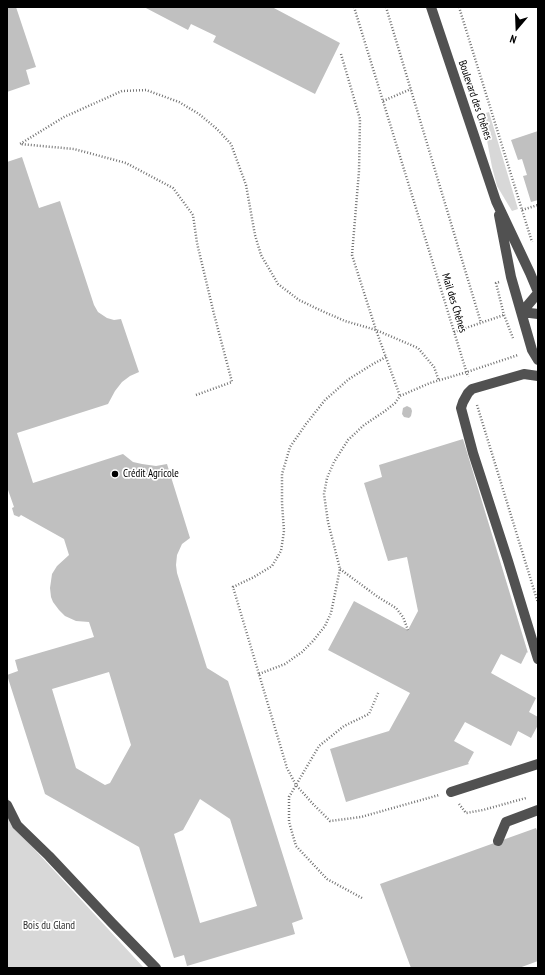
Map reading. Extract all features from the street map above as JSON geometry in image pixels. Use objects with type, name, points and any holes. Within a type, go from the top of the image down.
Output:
[{"type":"street","name":"Boulevard des Chênes","points":[[431,7],[496,201],[538,293]]},
{"type":"street","name":"Boulevard des Chênes","points":[[496,201],[511,278],[532,350],[538,360]]},
{"type":"street","points":[[522,312],[538,293]]},
{"type":"street","points":[[522,312],[538,314]]},
{"type":"street","points":[[538,376],[524,374],[472,389],[468,393],[461,408],[473,453],[511,568],[538,658]]},
{"type":"street","points":[[451,792],[538,764]]},
{"type":"street","points":[[7,805],[17,825],[49,856],[156,968]]},
{"type":"street","points":[[498,841],[506,822],[538,810]]},
{"type":"path","name":"Mail des Chênes","points":[[354,7],[538,603]]},
{"type":"path","points":[[386,7],[481,323]]},
{"type":"path","points":[[459,7],[533,246]]},
{"type":"path","points":[[341,54],[360,119],[359,171],[352,255],[376,330],[400,396]]},
{"type":"path","points":[[383,101],[410,89]]},
{"type":"path","points":[[196,395],[232,382],[197,243],[193,215],[172,188],[126,163],[74,149],[20,144],[64,117],[122,91],[146,90],[179,102],[199,114],[217,129],[231,144],[246,186],[255,235],[261,255],[278,284],[299,300],[322,311],[376,330],[418,348],[434,367],[439,381]]},
{"type":"path","points":[[522,210],[538,205]]},
{"type":"path","points":[[454,332],[504,315]]},
{"type":"path","points":[[259,674],[284,664],[302,652],[314,641],[325,626],[331,613],[340,569],[328,522],[324,494],[327,478],[334,462],[348,440],[364,425],[395,403],[400,396],[430,384],[518,355]]},
{"type":"path","points":[[386,357],[349,380],[325,400],[290,447],[282,474],[284,531],[281,551],[272,566],[233,587],[287,768],[296,785],[330,821],[361,817],[451,792],[466,813],[483,810],[526,798],[532,798]]},
{"type":"path","points":[[340,569],[378,597],[396,608],[403,617],[408,630]]},
{"type":"path","points":[[362,898],[327,879],[296,846],[289,822],[288,797],[319,746],[344,726],[369,714],[379,691]]},
{"type":"green space","points":[[489,112],[518,209],[512,211],[497,186],[492,167],[482,114]]},
{"type":"green space","name":"Bois du Gland","points":[[7,792],[14,827],[144,968],[7,968]]},
{"type":"building","points":[[7,7],[16,7],[36,67],[26,70],[30,84],[7,92]]},
{"type":"building","points":[[144,7],[272,7],[340,43],[315,94],[213,42],[216,36],[191,24],[188,30]]},
{"type":"building","points":[[538,131],[538,200],[531,202],[523,176],[527,175],[522,159],[518,160],[511,140]]},
{"type":"building","points":[[22,157],[39,208],[60,201],[94,305],[98,312],[107,318],[114,320],[121,319],[139,372],[122,382],[108,404],[17,433],[33,483],[123,454],[133,462],[156,466],[167,464],[190,538],[182,544],[177,555],[177,573],[207,668],[228,681],[303,919],[292,923],[295,934],[187,966],[184,955],[174,958],[139,847],[45,794],[7,675],[18,671],[15,660],[94,637],[89,622],[76,621],[65,616],[53,602],[51,597],[50,588],[52,574],[57,566],[69,555],[64,539],[21,515],[19,517],[14,515],[12,508],[14,507],[7,487],[7,162]],"holes":[[[109,672],[131,745],[110,783],[105,785],[76,768],[52,689]],[[200,799],[230,819],[257,906],[200,923],[174,834],[183,830]]]},
{"type":"building","points":[[407,406],[411,408],[412,411],[409,418],[404,417],[402,414],[403,408]]},
{"type":"building","points":[[463,439],[528,653],[527,652],[521,664],[501,654],[491,673],[536,698],[529,712],[538,717],[538,725],[531,738],[518,731],[511,746],[465,722],[454,741],[474,752],[468,763],[469,764],[346,802],[330,749],[389,731],[410,693],[328,650],[354,601],[408,630],[418,611],[407,557],[388,561],[364,483],[382,477],[379,465]]},
{"type":"building","points":[[536,828],[538,833],[538,961],[519,968],[411,968],[380,884]]},
{"type":"place","name":"Crédit Agricole","points":[[115,474]]}]
